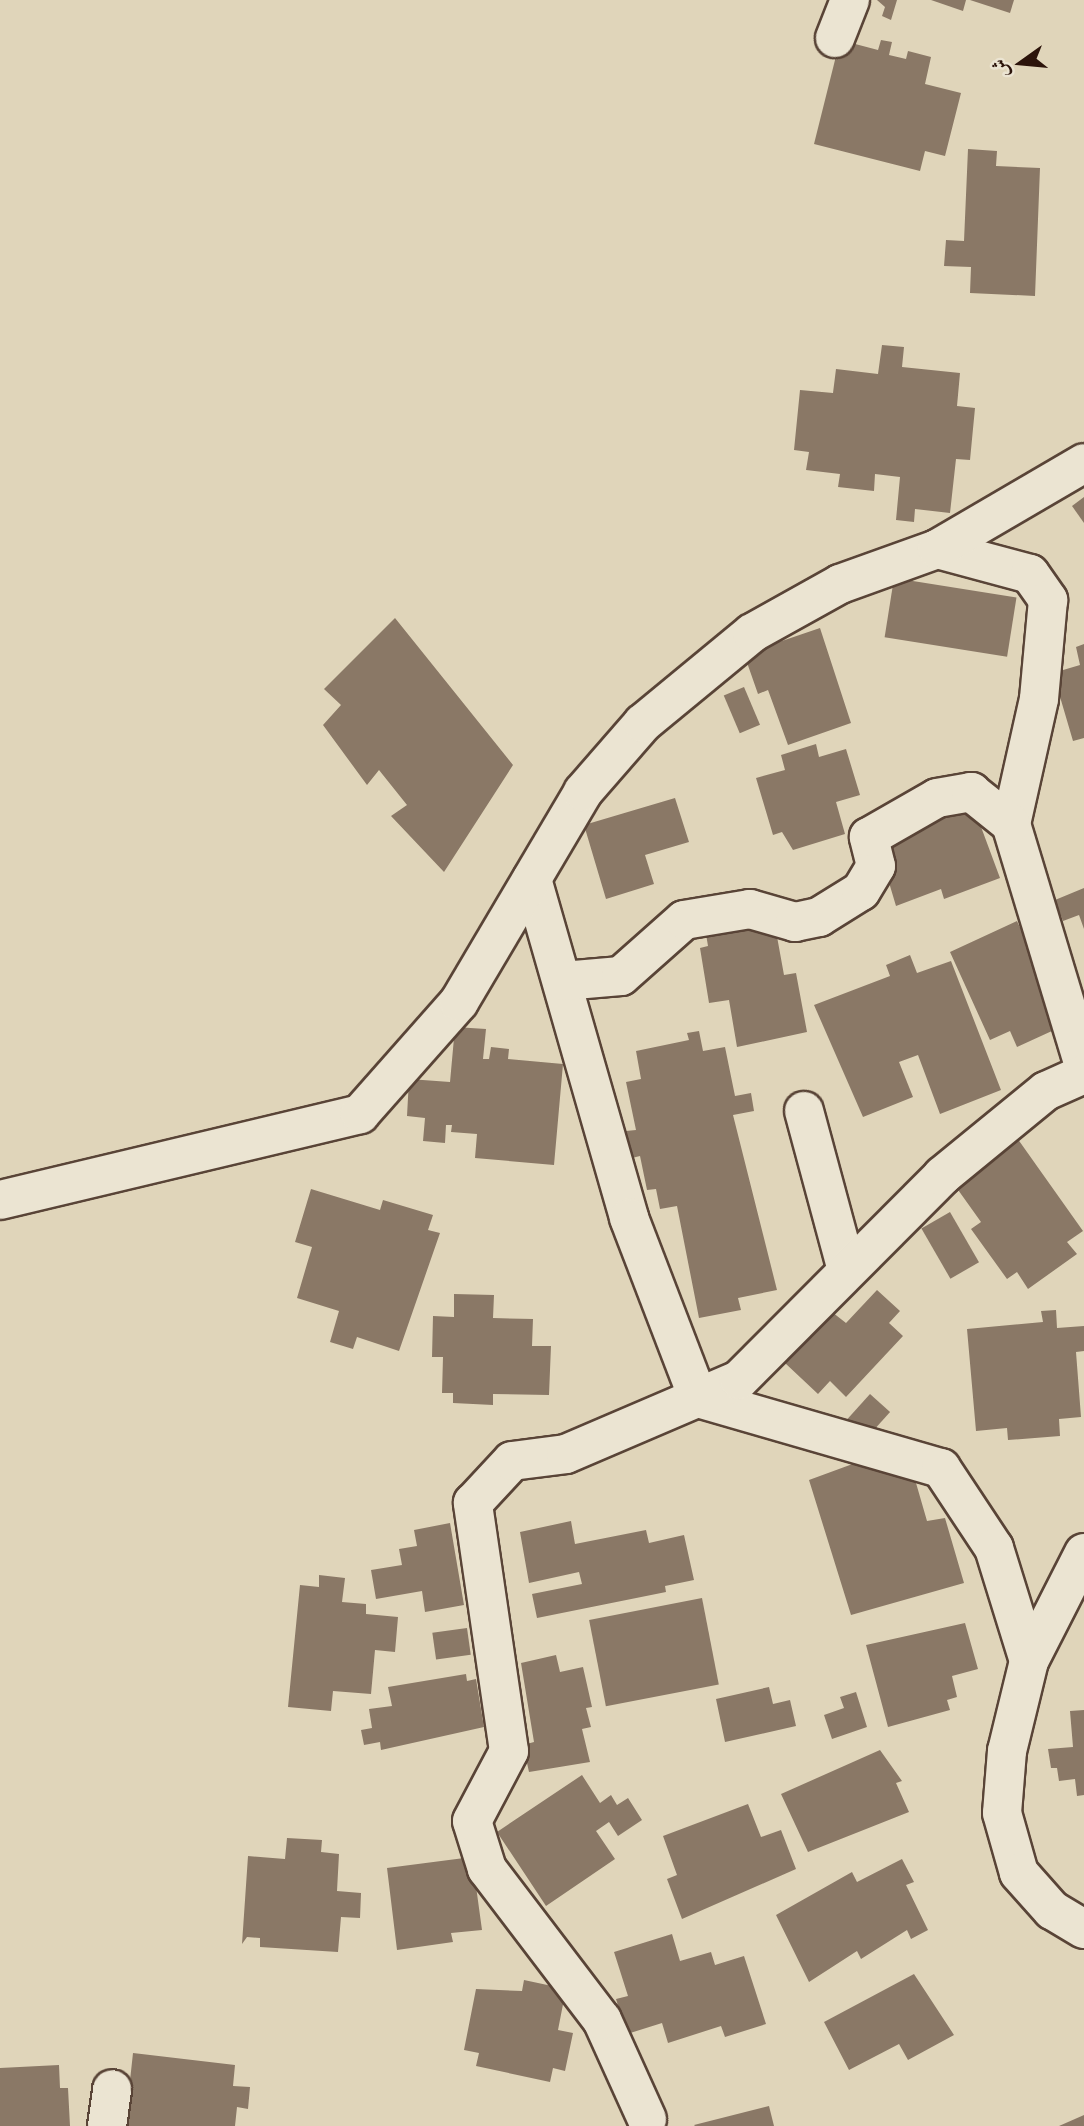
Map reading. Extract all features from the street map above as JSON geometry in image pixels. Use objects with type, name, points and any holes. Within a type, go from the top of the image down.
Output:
[{"type":"street","points":[[835,38],[850,0]]},
{"type":"street","points":[[0,1200],[360,1114],[459,1002],[583,792],[643,723],[752,633],[840,584],[937,550],[1084,463]]},
{"type":"street","points":[[937,550],[1030,575],[1048,600],[1040,699],[1011,824],[1084,1066]]},
{"type":"street","points":[[563,981],[621,976],[684,920],[750,909],[796,922],[819,917],[861,891],[876,866],[869,837],[937,798],[971,793],[1011,824]]},
{"type":"street","points":[[532,879],[629,1218],[698,1398]]},
{"type":"street","points":[[647,2119],[602,2020],[487,1869],[472,1821],[509,1751],[473,1503],[512,1461],[566,1454],[738,1380],[846,1267],[1046,1090],[1084,1074]]},
{"type":"street","points":[[804,1111],[846,1267]]},
{"type":"street","points":[[698,1398],[941,1468],[994,1548],[1030,1661]]},
{"type":"street","points":[[1084,1553],[1072,1605],[1030,1661],[1007,1751],[1002,1813],[1019,1873],[1052,1910],[1084,1929]]},
{"type":"building","points":[[877,0],[897,0],[891,20],[882,16],[885,7]]},
{"type":"building","points":[[931,0],[966,0],[963,11]]},
{"type":"building","points":[[970,0],[1014,0],[1010,13]]},
{"type":"building","points":[[840,40],[878,50],[881,40],[892,42],[889,55],[906,59],[908,51],[931,57],[925,84],[961,93],[945,156],[925,151],[920,171],[814,144]]},
{"type":"building","points":[[968,149],[997,151],[996,166],[1040,168],[1035,296],[970,293],[971,267],[944,266],[946,240],[964,241]]},
{"type":"building","points":[[882,345],[904,347],[902,367],[960,373],[957,406],[975,408],[970,460],[956,459],[950,513],[915,509],[914,522],[896,520],[900,477],[875,474],[874,491],[838,487],[840,474],[806,470],[809,452],[794,450],[800,390],[833,393],[836,369],[878,374]]},
{"type":"building","points":[[1084,497],[1084,523],[1072,506]]},
{"type":"building","points":[[894,578],[1016,597],[1007,657],[885,637]]},
{"type":"building","points":[[395,618],[513,765],[444,872],[391,816],[407,805],[379,770],[367,785],[323,725],[341,705],[324,689]]},
{"type":"building","points":[[820,628],[851,723],[788,745],[768,690],[758,694],[744,654]]},
{"type":"building","points":[[1084,644],[1084,738],[1073,741],[1053,673],[1080,665],[1076,647]]},
{"type":"building","points":[[744,687],[760,725],[740,733],[724,696]]},
{"type":"building","points":[[816,744],[819,757],[846,749],[860,795],[836,802],[845,834],[793,850],[782,832],[773,835],[756,778],[785,770],[781,755]]},
{"type":"building","points":[[675,798],[689,842],[645,855],[654,884],[606,899],[584,825]]},
{"type":"building","points":[[974,808],[1000,878],[944,899],[941,889],[896,906],[876,839]]},
{"type":"building","points":[[1084,888],[1084,929],[1079,915],[1063,921],[1055,900]]},
{"type":"building","points":[[774,920],[784,975],[796,973],[807,1032],[737,1047],[729,1000],[709,1003],[700,948],[708,946],[705,928]]},
{"type":"building","points":[[1017,921],[1065,1025],[1017,1047],[1010,1031],[990,1040],[950,952]]},
{"type":"building","points":[[910,955],[917,973],[951,961],[1001,1090],[940,1114],[918,1055],[899,1062],[913,1097],[863,1117],[814,1005],[890,976],[886,965]]},
{"type":"building","points":[[455,1027],[486,1029],[483,1059],[489,1059],[491,1047],[509,1049],[508,1059],[563,1064],[554,1165],[475,1158],[477,1134],[451,1132],[452,1125],[446,1125],[445,1143],[423,1141],[425,1118],[407,1116],[409,1079],[450,1082]]},
{"type":"building","points":[[699,1031],[703,1051],[725,1047],[735,1096],[751,1093],[754,1111],[733,1115],[777,1290],[738,1298],[741,1310],[699,1318],[677,1206],[660,1209],[656,1189],[647,1190],[640,1156],[632,1158],[626,1131],[636,1130],[626,1082],[641,1079],[636,1051],[689,1040],[687,1033]]},
{"type":"building","points":[[1015,1135],[1083,1231],[1067,1242],[1077,1254],[1028,1289],[1017,1272],[1007,1279],[971,1229],[981,1222],[951,1180]]},
{"type":"building","points":[[311,1189],[380,1210],[383,1200],[433,1215],[428,1230],[440,1233],[399,1351],[357,1337],[353,1349],[330,1342],[339,1311],[297,1298],[312,1247],[295,1242]]},
{"type":"building","points":[[950,1212],[979,1262],[950,1279],[921,1228]]},
{"type":"building","points":[[877,1290],[900,1311],[889,1323],[903,1336],[846,1397],[830,1381],[818,1394],[785,1363],[794,1354],[784,1342],[823,1305],[846,1323]]},
{"type":"building","points":[[454,1294],[494,1295],[493,1318],[533,1319],[532,1346],[551,1346],[549,1395],[493,1394],[493,1405],[453,1403],[453,1393],[442,1393],[443,1357],[432,1357],[433,1316],[454,1317]]},
{"type":"building","points":[[1056,1310],[1057,1328],[1084,1326],[1084,1351],[1076,1352],[1081,1417],[1059,1419],[1060,1436],[1008,1440],[1007,1428],[976,1431],[967,1329],[1043,1322],[1041,1311]]},
{"type":"building","points":[[870,1394],[890,1412],[867,1437],[847,1419]]},
{"type":"building","points":[[858,1462],[914,1476],[927,1521],[945,1518],[964,1583],[851,1615],[809,1480]]},
{"type":"building","points":[[571,1521],[575,1544],[646,1530],[649,1543],[684,1535],[694,1580],[665,1586],[666,1592],[537,1618],[532,1594],[582,1584],[579,1572],[529,1583],[520,1532]]},
{"type":"building","points":[[450,1523],[464,1605],[425,1612],[422,1591],[376,1599],[371,1570],[402,1565],[399,1549],[417,1546],[414,1530]]},
{"type":"building","points":[[319,1575],[345,1578],[342,1602],[366,1604],[366,1614],[398,1617],[395,1652],[375,1650],[371,1694],[333,1691],[331,1711],[288,1707],[300,1585],[319,1587]]},
{"type":"building","points":[[702,1598],[719,1684],[606,1706],[589,1620]]},
{"type":"building","points":[[965,1623],[978,1669],[952,1676],[957,1697],[947,1700],[950,1710],[888,1727],[866,1645]]},
{"type":"building","points":[[467,1628],[471,1655],[436,1660],[432,1633]]},
{"type":"building","points":[[556,1655],[560,1672],[583,1667],[592,1707],[586,1708],[591,1727],[582,1729],[590,1762],[529,1772],[523,1745],[534,1742],[521,1663]]},
{"type":"building","points":[[466,1674],[467,1681],[476,1679],[484,1727],[381,1750],[380,1742],[364,1745],[361,1730],[372,1728],[369,1709],[392,1706],[388,1687]]},
{"type":"building","points":[[769,1687],[773,1704],[790,1700],[796,1726],[725,1742],[716,1699]]},
{"type":"building","points":[[856,1692],[867,1727],[832,1739],[824,1715],[844,1708],[840,1697]]},
{"type":"building","points":[[1084,1710],[1084,1795],[1077,1796],[1075,1779],[1059,1781],[1057,1768],[1051,1768],[1048,1749],[1073,1747],[1070,1711]]},
{"type":"building","points":[[880,1750],[902,1781],[896,1783],[909,1812],[808,1852],[781,1794]]},
{"type":"building","points":[[582,1775],[600,1803],[611,1795],[617,1805],[628,1798],[642,1820],[618,1836],[609,1822],[596,1831],[615,1859],[546,1906],[497,1832]]},
{"type":"building","points":[[748,1804],[761,1837],[781,1830],[796,1869],[682,1919],[667,1879],[677,1875],[663,1836]]},
{"type":"building","points":[[287,1838],[322,1840],[321,1852],[339,1854],[337,1891],[361,1893],[360,1918],[341,1917],[338,1952],[260,1947],[260,1938],[247,1937],[242,1944],[248,1856],[285,1859]]},
{"type":"building","points":[[472,1857],[482,1930],[451,1933],[453,1942],[397,1950],[387,1868]]},
{"type":"building","points":[[902,1859],[914,1882],[906,1885],[928,1930],[911,1939],[907,1930],[861,1959],[857,1951],[809,1982],[776,1915],[852,1872],[857,1882]]},
{"type":"building","points":[[672,1934],[680,1961],[711,1952],[715,1965],[744,1956],[766,2024],[725,2037],[721,2026],[668,2043],[662,2023],[627,2034],[616,1999],[628,1996],[614,1952]]},
{"type":"building","points":[[914,1974],[954,2035],[908,2060],[899,2044],[849,2070],[824,2022]]},
{"type":"building","points":[[524,1980],[566,1989],[558,2030],[573,2033],[565,2071],[553,2068],[550,2082],[476,2066],[479,2053],[464,2050],[476,1989],[522,1991]]},
{"type":"building","points":[[133,2053],[235,2065],[233,2086],[250,2087],[248,2109],[237,2107],[235,2126],[125,2126]]},
{"type":"building","points":[[59,2065],[60,2088],[68,2088],[70,2126],[0,2126],[0,2068]]},
{"type":"building","points":[[769,2106],[774,2126],[694,2125]]},
{"type":"building","points":[[1084,2115],[1084,2126],[1059,2126]]}]
